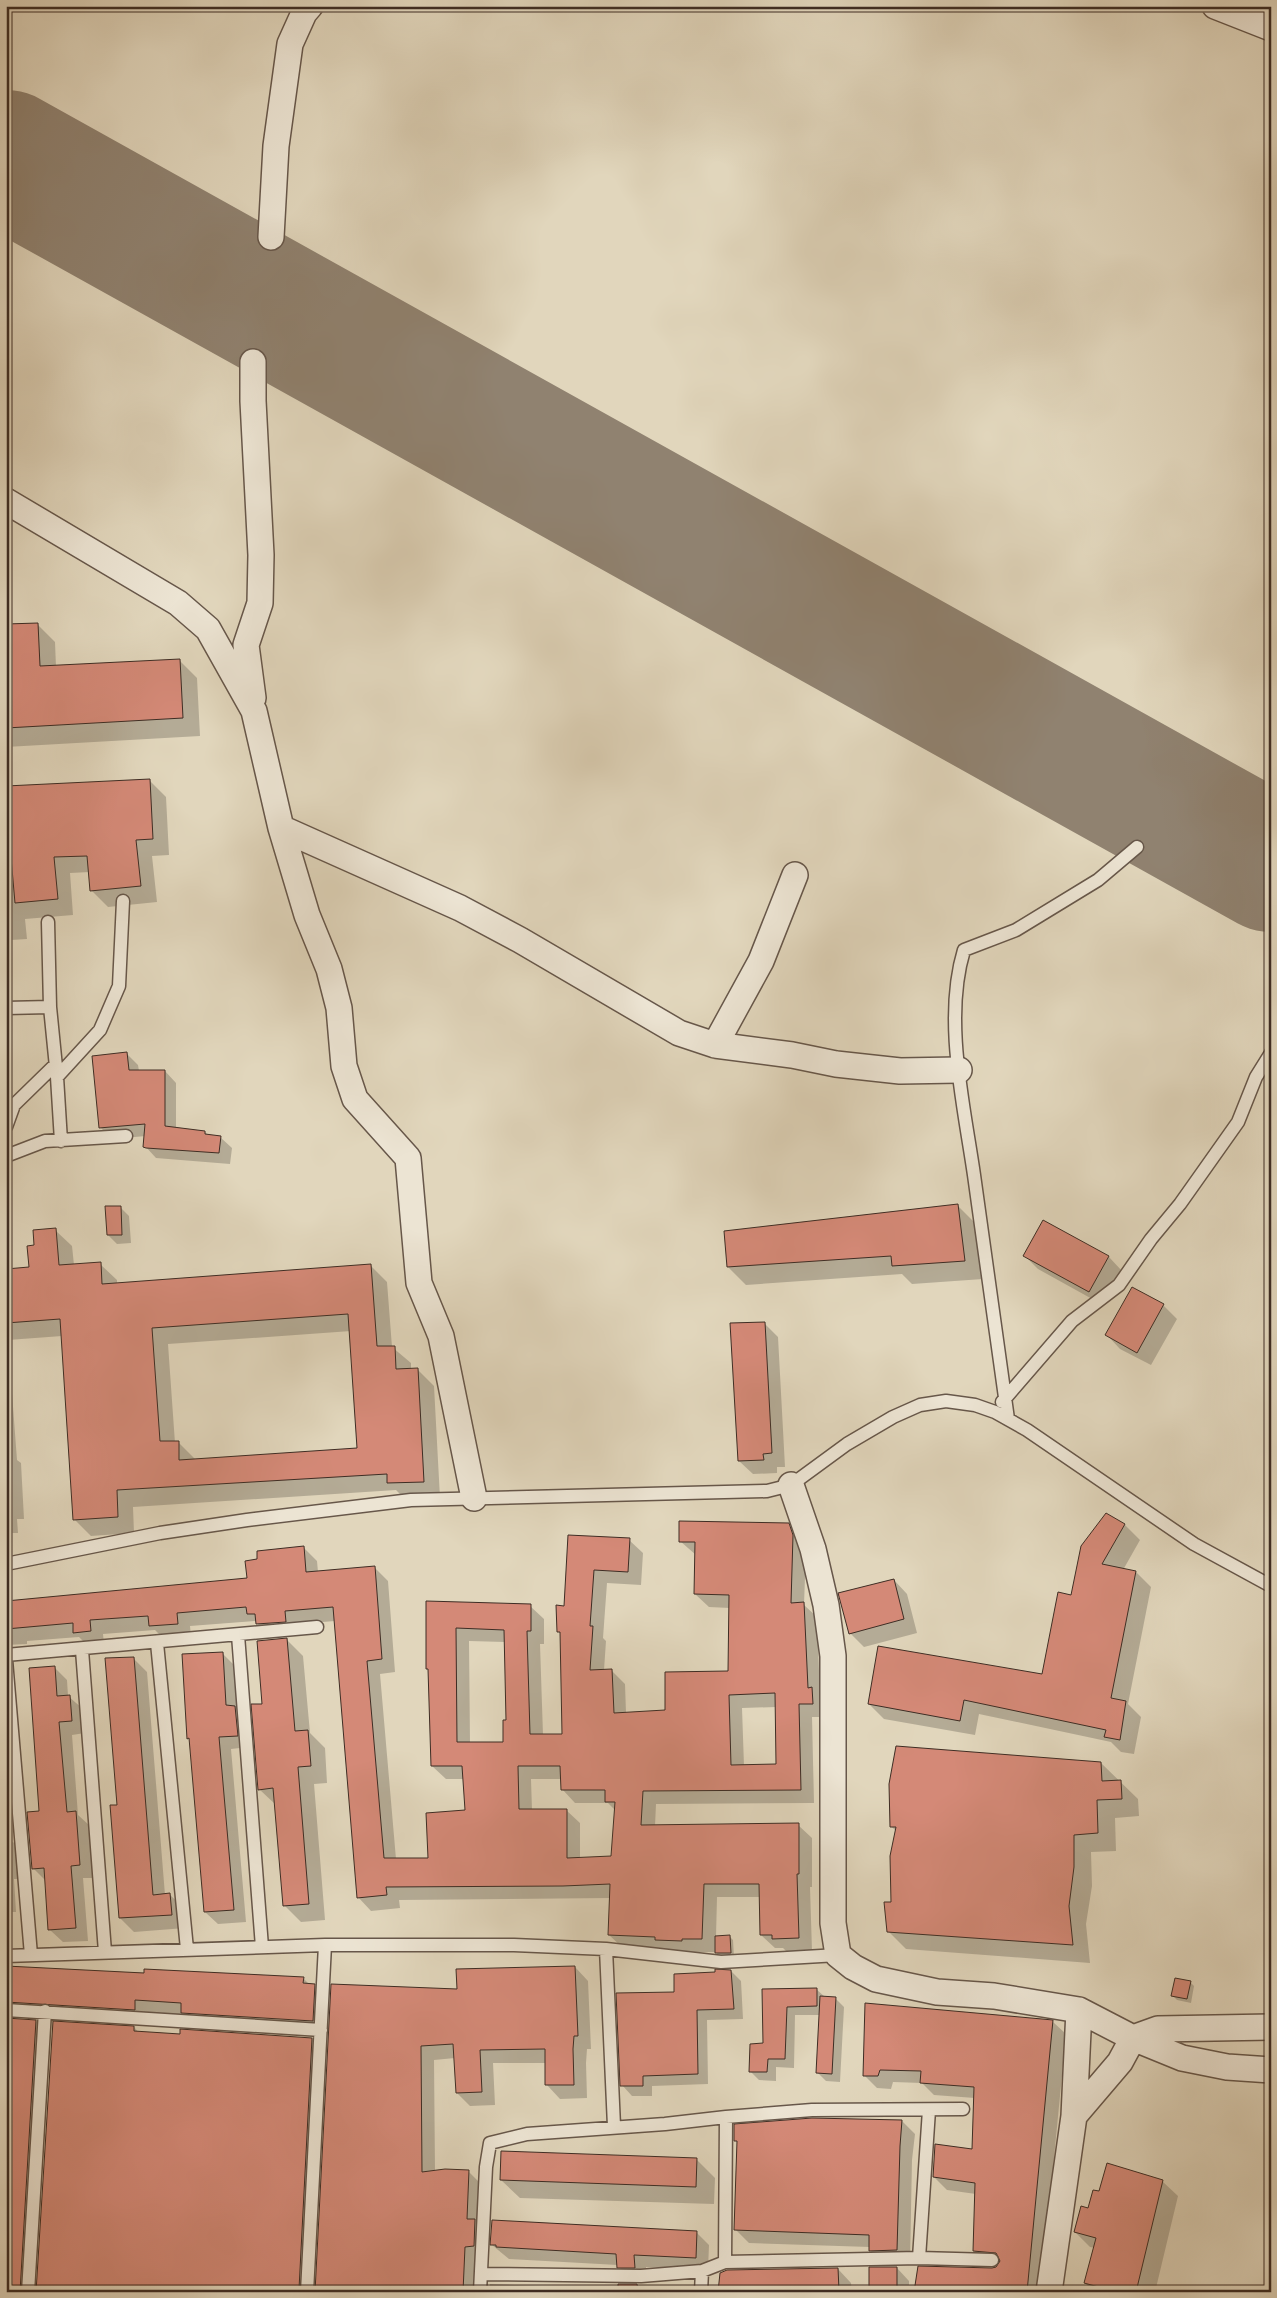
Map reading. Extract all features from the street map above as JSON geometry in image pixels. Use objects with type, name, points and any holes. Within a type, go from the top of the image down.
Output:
[{"type":"street","points":[[271,238],[276,146],[290,44],[304,13],[310,6]]},
{"type":"street","points":[[1215,6],[1271,28]]},
{"type":"street","points":[[253,362],[253,411],[261,555],[260,603],[246,645],[254,711],[281,828],[307,915],[330,970],[339,1008],[344,1066],[355,1099],[408,1158],[419,1283],[441,1336],[474,1498]]},
{"type":"street","points":[[6,501],[178,603],[208,629],[254,711]]},
{"type":"street","points":[[281,828],[460,908],[520,940],[679,1033],[715,1045],[792,1055],[836,1064],[900,1070],[959,1070]]},
{"type":"street","points":[[715,1045],[761,961],[795,875]]},
{"type":"street","points":[[791,1485],[814,1549],[826,1605],[833,1656],[833,1923],[838,1955],[853,1967],[876,1979],[937,1992],[994,1996],[1079,2010],[1132,2038],[1182,2058],[1227,2067],[1271,2070]]},
{"type":"street","points":[[1048,2292],[1074,2116],[1074,2075],[1079,2010]]},
{"type":"street","points":[[1074,2116],[1120,2062],[1132,2038],[1158,2029],[1271,2028]]},
{"type":"lane","points":[[1008,1419],[959,1070],[955,1011],[960,966],[964,950],[1016,930],[1098,880],[1137,847]]},
{"type":"lane","points":[[6,1127],[14,1106],[56,1071],[100,1030],[118,986],[123,901]]},
{"type":"lane","points":[[48,922],[50,1007],[61,1140]]},
{"type":"lane","points":[[6,1008],[50,1007]]},
{"type":"lane","points":[[995,1412],[1072,1321],[1119,1285],[1151,1239],[1186,1196],[1238,1122],[1256,1076],[1271,1053]]},
{"type":"lane","points":[[6,1156],[45,1141],[126,1136]]},
{"type":"lane","points":[[6,1564],[160,1533],[246,1520],[411,1500],[767,1491],[791,1485],[812,1472],[847,1444],[893,1417],[920,1405],[946,1401],[975,1405],[1008,1419],[1194,1544],[1271,1586]]},
{"type":"lane","points":[[6,1655],[82,1650],[317,1628]]},
{"type":"lane","points":[[238,1635],[262,1947]]},
{"type":"lane","points":[[157,1643],[187,1949]]},
{"type":"lane","points":[[82,1650],[105,1952]]},
{"type":"lane","points":[[6,1660],[31,1955]]},
{"type":"lane","points":[[6,1956],[325,1945],[514,1945],[606,1949],[721,1962],[838,1955]]},
{"type":"lane","points":[[307,2292],[325,1945]]},
{"type":"lane","points":[[606,1949],[614,2126]]},
{"type":"lane","points":[[6,2010],[321,2030]]},
{"type":"lane","points":[[28,2292],[45,2011]]},
{"type":"lane","points":[[480,2292],[486,2167],[490,2143],[527,2134],[614,2126],[665,2124],[726,2116],[812,2110],[929,2110],[963,2108]]},
{"type":"lane","points":[[919,2258],[929,2110]]},
{"type":"lane","points":[[725,2262],[726,2116]]},
{"type":"lane","points":[[481,2274],[641,2276],[702,2271],[725,2262],[919,2258],[992,2260]]},
{"type":"lane","points":[[701,2292],[702,2271]]},
{"type":"building","points":[[38,623],[40,666],[180,659],[183,718],[6,728],[6,624]]},
{"type":"building","points":[[150,779],[153,839],[136,840],[141,886],[90,891],[87,856],[54,857],[58,899],[15,903],[10,846],[6,846],[6,786]]},
{"type":"building","points":[[127,1052],[129,1070],[165,1070],[165,1126],[205,1131],[205,1134],[221,1136],[219,1153],[143,1147],[145,1124],[99,1128],[92,1056]]},
{"type":"building","points":[[958,1204],[965,1261],[892,1266],[891,1256],[727,1267],[724,1231]]},
{"type":"building","points":[[105,1206],[121,1206],[122,1235],[107,1235]]},
{"type":"building","points":[[1043,1220],[1109,1256],[1089,1292],[1023,1256]]},
{"type":"building","points":[[56,1228],[59,1265],[101,1262],[102,1284],[371,1264],[377,1346],[395,1346],[396,1369],[418,1368],[424,1482],[387,1483],[387,1474],[117,1490],[118,1517],[73,1520],[60,1319],[6,1323],[6,1269],[29,1267],[27,1246],[34,1245],[33,1230]],"holes":[[[348,1314],[357,1448],[179,1460],[179,1441],[160,1441],[152,1328]]]},
{"type":"building","points":[[1132,1287],[1164,1304],[1137,1353],[1105,1335]]},
{"type":"building","points":[[765,1322],[772,1453],[763,1454],[764,1460],[738,1461],[730,1323]]},
{"type":"building","points":[[1106,1513],[1125,1524],[1102,1564],[1136,1571],[1111,1698],[1126,1701],[1120,1740],[1104,1737],[1106,1730],[964,1700],[960,1721],[868,1704],[878,1646],[1042,1674],[1058,1592],[1071,1595],[1081,1546]]},
{"type":"building","points":[[679,1521],[789,1523],[793,1535],[791,1603],[804,1602],[808,1688],[812,1687],[813,1704],[799,1704],[801,1790],[643,1791],[641,1825],[799,1823],[799,1874],[797,1874],[799,1938],[772,1939],[772,1935],[760,1935],[759,1884],[704,1884],[702,1939],[682,1939],[682,1941],[655,1940],[655,1937],[608,1935],[610,1884],[386,1887],[387,1895],[357,1898],[333,1607],[285,1611],[286,1622],[256,1624],[255,1614],[247,1614],[246,1607],[177,1613],[178,1624],[149,1626],[148,1616],[90,1620],[91,1631],[73,1633],[73,1623],[6,1629],[6,1601],[247,1578],[245,1561],[257,1559],[257,1551],[304,1546],[306,1572],[375,1566],[382,1659],[367,1661],[384,1858],[428,1858],[426,1813],[465,1810],[462,1766],[431,1766],[428,1669],[426,1669],[426,1601],[531,1604],[531,1631],[527,1631],[530,1734],[562,1734],[560,1632],[557,1632],[556,1605],[564,1606],[568,1535],[630,1538],[628,1572],[594,1570],[590,1626],[593,1626],[590,1670],[612,1669],[614,1713],[665,1710],[665,1672],[728,1671],[729,1595],[694,1594],[695,1542],[679,1542]],"holes":[[[456,1628],[504,1630],[506,1720],[503,1720],[503,1742],[457,1742]],[[775,1693],[776,1764],[731,1765],[729,1695]],[[518,1766],[560,1766],[561,1790],[605,1790],[605,1802],[615,1802],[611,1856],[567,1858],[567,1809],[519,1809]]]},
{"type":"building","points":[[894,1579],[904,1619],[849,1634],[838,1593]]},
{"type":"building","points":[[287,1638],[295,1731],[308,1730],[311,1766],[298,1767],[309,1904],[283,1906],[273,1788],[258,1790],[251,1704],[262,1704],[257,1641]]},
{"type":"building","points":[[223,1652],[226,1705],[235,1706],[238,1736],[219,1737],[234,1910],[204,1912],[189,1738],[187,1739],[182,1654]]},
{"type":"building","points":[[134,1657],[153,1895],[170,1893],[172,1915],[119,1918],[110,1805],[117,1805],[105,1658]]},
{"type":"building","points":[[55,1666],[57,1696],[70,1695],[72,1721],[59,1722],[67,1812],[76,1811],[80,1865],[71,1866],[76,1928],[48,1930],[44,1868],[32,1869],[27,1812],[39,1811],[29,1668]]},
{"type":"building","points":[[896,1746],[1101,1762],[1102,1781],[1121,1780],[1122,1799],[1097,1800],[1098,1833],[1074,1835],[1074,1867],[1069,1906],[1073,1945],[887,1932],[884,1902],[891,1902],[890,1856],[896,1827],[890,1827],[889,1784]]},
{"type":"building","points":[[730,1935],[731,1953],[715,1953],[715,1936]]},
{"type":"building","points":[[6,1966],[144,1973],[144,1969],[304,1977],[303,1983],[315,1984],[313,2021],[181,2013],[181,2003],[135,2000],[135,2010],[6,2002]]},
{"type":"building","points":[[575,1966],[578,2036],[574,2036],[574,2085],[545,2085],[545,2049],[480,2050],[482,2092],[456,2093],[453,2044],[421,2046],[422,2172],[445,2169],[469,2170],[467,2219],[475,2219],[474,2246],[465,2247],[463,2292],[315,2292],[331,1984],[457,1989],[456,1969]]},
{"type":"building","points":[[715,1969],[731,1970],[734,2009],[697,2010],[698,2074],[643,2076],[643,2086],[620,2086],[616,1993],[674,1992],[674,1974],[715,1972]]},
{"type":"building","points":[[1175,1978],[1191,1981],[1187,1999],[1171,1996]]},
{"type":"building","points":[[817,1988],[817,2006],[787,2007],[785,2059],[768,2059],[767,2072],[749,2072],[750,2044],[763,2043],[762,1989]]},
{"type":"building","points":[[820,1996],[836,1997],[832,2074],[816,2073]]},
{"type":"building","points":[[865,2003],[1053,2020],[1027,2292],[914,2292],[918,2266],[992,2268],[996,2267],[1000,2261],[996,2253],[973,2251],[975,2183],[933,2177],[935,2144],[972,2149],[974,2087],[920,2083],[921,2071],[880,2070],[878,2076],[863,2076]]},
{"type":"building","points":[[6,2018],[36,2020],[20,2292],[6,2292]]},
{"type":"building","points":[[53,2021],[134,2026],[134,2031],[180,2034],[180,2029],[312,2038],[299,2289],[272,2288],[272,2292],[36,2292]]},
{"type":"building","points":[[812,2118],[902,2120],[897,2250],[869,2251],[869,2235],[734,2230],[737,2141],[734,2141],[734,2124]]},
{"type":"building","points":[[501,2151],[697,2158],[696,2187],[500,2180]]},
{"type":"building","points":[[1107,2163],[1163,2180],[1136,2292],[1105,2292],[1106,2289],[1084,2283],[1096,2238],[1074,2232],[1081,2206],[1088,2208],[1093,2190],[1099,2191]]},
{"type":"building","points":[[492,2220],[697,2231],[696,2258],[634,2255],[635,2268],[617,2268],[616,2254],[496,2247],[496,2245],[490,2245]]},
{"type":"building","points":[[869,2267],[897,2267],[897,2292],[869,2292]]},
{"type":"building","points":[[838,2268],[839,2290],[718,2292],[720,2273],[727,2270]]},
{"type":"building","points":[[618,2284],[637,2284],[638,2292],[618,2292]]},
{"type":"runway","points":[[6,159],[1271,863]]}]
